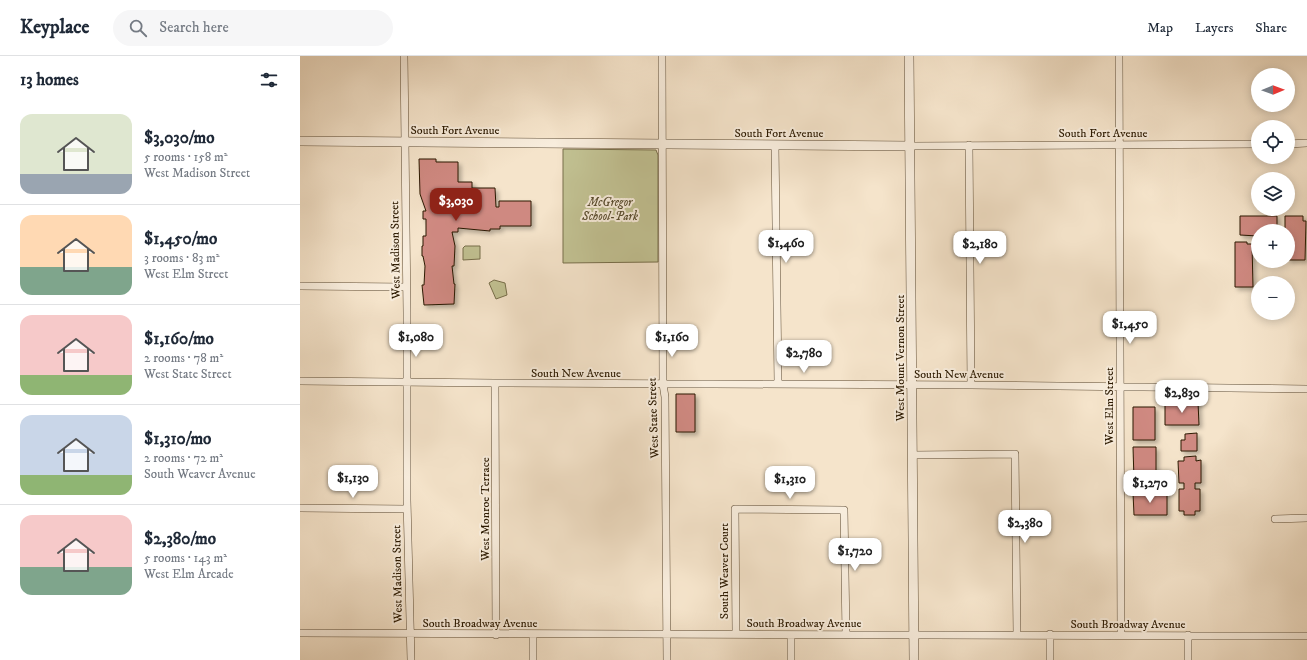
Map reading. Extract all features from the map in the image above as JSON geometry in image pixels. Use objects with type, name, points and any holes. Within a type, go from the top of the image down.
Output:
[{"type":"street","name":"West Madison Street","points":[[404,56],[407,509],[410,660]]},
{"type":"street","name":"West State Street","points":[[662,56],[663,384],[665,397],[667,660]]},
{"type":"street","name":"West Mount Vernon Street","points":[[909,56],[914,660]]},
{"type":"street","name":"West Elm Street","points":[[1119,56],[1121,635]]},
{"type":"street","name":"South Fort Avenue","points":[[300,141],[910,146],[1251,144]]},
{"type":"street","points":[[1295,144],[1307,144]]},
{"type":"street","points":[[775,145],[778,383]]},
{"type":"street","points":[[969,145],[971,385]]},
{"type":"street","points":[[300,286],[406,287]]},
{"type":"street","name":"South New Avenue","points":[[300,381],[663,384],[778,383],[1307,389]]},
{"type":"street","name":"West Monroe Terrace","points":[[495,383],[496,634]]},
{"type":"street","points":[[912,456],[1015,454],[1017,634]]},
{"type":"street","points":[[300,508],[407,509]]},
{"type":"street","name":"South Weaver Court","points":[[736,633],[735,509],[844,510],[846,634]]},
{"type":"street","points":[[1275,519],[1307,518]]},
{"type":"street","name":"South Broadway Avenue","points":[[300,633],[736,633],[791,635],[1050,634],[1307,636]]},
{"type":"street","points":[[533,634],[533,660]]},
{"type":"street","points":[[1050,634],[1050,660]]},
{"type":"street","points":[[791,635],[792,660]]},
{"type":"street","points":[[1188,635],[1188,660]]},
{"type":"green space","name":"McGregor School-Park","points":[[563,149],[656,150],[658,155],[658,262],[563,263]]},
{"type":"green space","points":[[465,246],[480,246],[480,259],[463,260],[463,248]]},
{"type":"green space","points":[[494,280],[505,283],[507,295],[496,299],[489,283]]},
{"type":"building","points":[[419,159],[436,159],[436,162],[458,162],[458,182],[472,182],[472,188],[495,188],[496,207],[499,207],[499,201],[531,201],[531,226],[500,226],[500,229],[490,229],[490,231],[458,228],[458,232],[452,232],[455,246],[454,266],[452,266],[455,284],[454,304],[424,305],[422,285],[424,285],[425,266],[422,256],[422,246],[423,236],[426,236],[426,219],[423,219],[423,211],[426,211],[420,194]]},
{"type":"building","points":[[1240,216],[1277,216],[1277,224],[1251,224],[1251,236],[1240,235]]},
{"type":"building","points":[[1285,216],[1303,216],[1303,221],[1306,221],[1305,260],[1295,260],[1295,224],[1285,224]]},
{"type":"building","points":[[1235,242],[1247,242],[1247,244],[1251,244],[1251,268],[1253,268],[1253,276],[1251,276],[1251,287],[1235,287]]},
{"type":"building","points":[[676,394],[695,394],[695,432],[676,432]]},
{"type":"building","points":[[1198,402],[1199,425],[1165,425],[1165,403]]},
{"type":"building","points":[[1133,407],[1155,407],[1155,440],[1133,440]]},
{"type":"building","points":[[1197,433],[1197,451],[1181,451],[1181,440],[1185,440],[1185,434]]},
{"type":"building","points":[[1133,447],[1156,447],[1156,480],[1134,480]]},
{"type":"building","points":[[1196,456],[1196,461],[1201,460],[1201,483],[1195,483],[1195,489],[1200,489],[1200,511],[1195,511],[1195,515],[1184,515],[1184,511],[1179,511],[1179,489],[1184,489],[1184,483],[1179,483],[1178,461],[1184,461],[1184,457]]},
{"type":"building","points":[[1133,493],[1167,493],[1167,515],[1134,515]]}]
